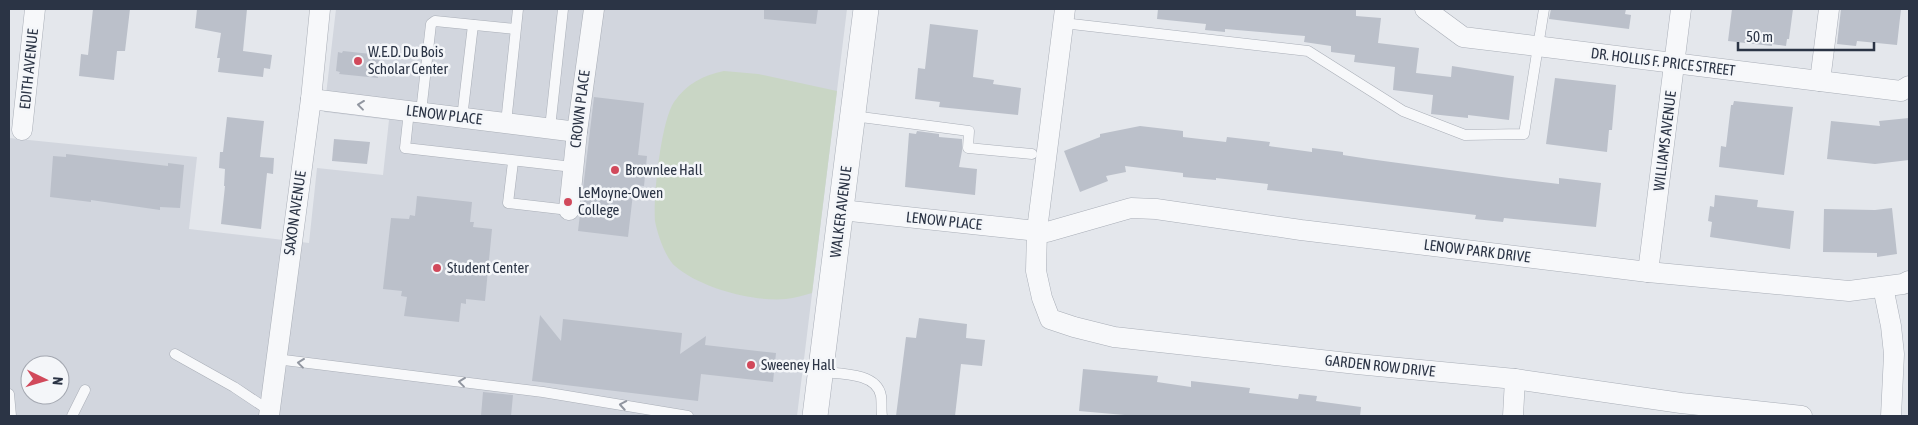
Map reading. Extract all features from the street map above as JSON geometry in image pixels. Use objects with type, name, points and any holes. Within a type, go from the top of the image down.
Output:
[{"type":"street","name":"EDITH AVENUE","points":[[16,129],[36,9]]},
{"type":"street","name":"SAXON AVENUE","points":[[269,414],[311,99],[320,9]]},
{"type":"street","name":"CROWN PLACE","points":[[569,210],[577,132],[594,9]]},
{"type":"street","name":"WALKER AVENUE","points":[[815,416],[866,9]]},
{"type":"street","name":"DR. HOLLIS F. PRICE STREET","points":[[1425,9],[1463,37],[1901,91],[1909,86]]},
{"type":"street","name":"WILLIAMS AVENUE","points":[[1648,272],[1681,9]]},
{"type":"street","points":[[1820,81],[1829,9]]},
{"type":"street","points":[[1042,231],[1064,16]]},
{"type":"street","name":"LENOW PLACE","points":[[311,99],[577,132]]},
{"type":"street","name":"LENOW PARK DRIVE","points":[[1042,231],[1104,214],[1139,208],[1648,272],[1848,291],[1909,281]]},
{"type":"street","name":"LENOW PLACE","points":[[841,210],[1042,231]]},
{"type":"street","name":"GARDEN ROW DRIVE","points":[[1042,231],[1036,272],[1042,298],[1050,319],[1074,327],[1114,336],[1357,364],[1515,379],[1681,403],[1802,416]]},
{"type":"street","points":[[1883,286],[1891,326],[1894,354],[1891,416]]},
{"type":"street","points":[[1513,416],[1515,379]]},
{"type":"lane","points":[[506,123],[518,9]]},
{"type":"lane","points":[[550,128],[563,9]]},
{"type":"lane","points":[[1064,16],[1308,51],[1403,111],[1465,135],[1524,134],[1544,9]]},
{"type":"lane","points":[[515,29],[435,21],[431,24],[415,112],[405,148],[513,162],[573,167]]},
{"type":"lane","points":[[462,118],[473,25]]},
{"type":"lane","points":[[853,116],[969,131],[968,148],[1032,154]]},
{"type":"lane","points":[[513,162],[508,203],[569,210]]},
{"type":"lane","points":[[176,354],[234,387],[269,414]]},
{"type":"lane","points":[[276,359],[543,392],[688,416]]},
{"type":"lane","points":[[821,372],[863,378],[875,384],[881,394],[882,416]]},
{"type":"lane","points":[[72,416],[85,390]]},
{"type":"lane","points":[[9,394],[11,416]]},
{"type":"shaded area","name":"LeMoyne-Owen College","points":[[336,9],[847,9],[797,416],[9,416],[9,138],[197,157],[189,229],[309,243],[317,168],[383,175],[389,120],[324,112]]},
{"type":"green space","points":[[724,71],[758,74],[837,91],[812,293],[789,299],[773,299],[743,296],[712,287],[698,281],[675,266],[668,258],[662,245],[655,221],[655,195],[662,142],[669,112],[674,102],[690,85],[709,75]]},
{"type":"building","points":[[93,9],[130,9],[125,51],[117,51],[114,80],[79,76],[81,54],[88,55]]},
{"type":"building","points":[[197,9],[247,9],[243,51],[272,55],[270,69],[264,68],[263,77],[218,72],[220,58],[217,58],[221,33],[195,28]]},
{"type":"building","points":[[764,9],[818,9],[816,24],[764,19]]},
{"type":"building","points":[[1158,9],[1356,9],[1356,16],[1381,18],[1378,43],[1419,48],[1416,73],[1451,77],[1452,66],[1514,76],[1509,120],[1468,115],[1468,118],[1431,114],[1433,95],[1393,90],[1395,67],[1354,62],[1355,55],[1331,52],[1331,46],[1304,42],[1305,36],[1225,29],[1225,32],[1205,30],[1206,24],[1157,19]]},
{"type":"building","points":[[1551,9],[1626,9],[1625,14],[1631,15],[1629,29],[1549,19]]},
{"type":"building","points":[[1732,9],[1793,9],[1789,39],[1787,39],[1786,46],[1728,41]]},
{"type":"building","points":[[1841,9],[1901,9],[1897,45],[1857,41],[1856,46],[1837,44]]},
{"type":"building","points":[[930,24],[978,30],[973,77],[994,80],[993,84],[1021,88],[1018,115],[939,107],[940,102],[915,99],[918,68],[925,69]]},
{"type":"building","name":"W.E.D. Du Bois Scholar Center","points":[[343,51],[380,55],[378,78],[339,74],[340,72],[336,71],[338,52],[342,53]]},
{"type":"building","points":[[1555,78],[1616,85],[1612,130],[1609,130],[1607,152],[1546,144]]},
{"type":"building","name":"Brownlee Hall","points":[[594,97],[644,103],[638,155],[647,156],[644,186],[634,185],[628,237],[578,231]]},
{"type":"building","points":[[1734,101],[1793,107],[1784,175],[1719,167],[1721,146],[1726,147],[1731,105],[1733,105]]},
{"type":"building","points":[[227,117],[264,121],[260,157],[274,158],[273,174],[267,173],[261,229],[221,224],[225,169],[219,168]]},
{"type":"building","points":[[1909,118],[1909,160],[1875,164],[1827,159],[1831,121],[1880,126],[1879,121]]},
{"type":"building","points":[[1140,126],[1183,131],[1183,137],[1226,142],[1227,137],[1270,142],[1269,146],[1312,152],[1312,148],[1343,152],[1343,155],[1509,178],[1559,184],[1559,178],[1601,183],[1596,227],[1504,218],[1503,222],[1475,219],[1476,215],[1267,190],[1268,184],[1216,178],[1216,180],[1183,177],[1183,173],[1125,166],[1126,172],[1106,176],[1108,181],[1080,192],[1064,151],[1100,137],[1100,134]]},
{"type":"building","points":[[917,131],[939,134],[939,137],[962,139],[959,167],[977,169],[975,195],[905,187],[909,133],[916,134]]},
{"type":"building","points":[[334,139],[370,142],[367,164],[332,161]]},
{"type":"building","points":[[66,154],[168,166],[168,163],[184,165],[180,208],[160,207],[160,210],[91,200],[91,202],[50,197],[53,156],[66,157]]},
{"type":"building","points":[[1715,195],[1758,200],[1757,207],[1794,211],[1790,249],[1710,237],[1712,222],[1708,221],[1710,206],[1714,207]]},
{"type":"building","name":"Student Center","points":[[417,196],[472,202],[470,222],[474,222],[473,227],[492,229],[485,301],[466,299],[466,304],[461,303],[459,322],[404,316],[407,297],[401,296],[402,291],[383,289],[391,218],[409,219],[410,215],[415,216]]},
{"type":"building","points":[[1892,208],[1897,254],[1877,257],[1877,253],[1823,252],[1824,209],[1875,210]]},
{"type":"building","points":[[540,315],[561,341],[563,319],[682,333],[680,354],[706,336],[705,345],[776,353],[773,382],[701,374],[698,401],[532,381]]},
{"type":"building","points":[[919,318],[967,324],[966,338],[985,340],[982,366],[961,364],[955,416],[896,416],[906,337],[916,338]]},
{"type":"building","points":[[1083,369],[1158,376],[1157,382],[1191,387],[1191,381],[1250,388],[1249,393],[1298,399],[1299,394],[1317,396],[1316,401],[1361,407],[1360,416],[1136,416],[1079,411]]},
{"type":"building","points":[[483,392],[513,395],[511,416],[481,416]]},
{"type":"place","name":"W.E.D. Du Bois Scholar Center","points":[[358,61]]},
{"type":"place","name":"Brownlee Hall","points":[[615,170]]},
{"type":"place","name":"LeMoyne-Owen College","points":[[568,202]]},
{"type":"place","name":"Student Center","points":[[437,268]]},
{"type":"place","name":"Sweeney Hall","points":[[751,365]]}]
